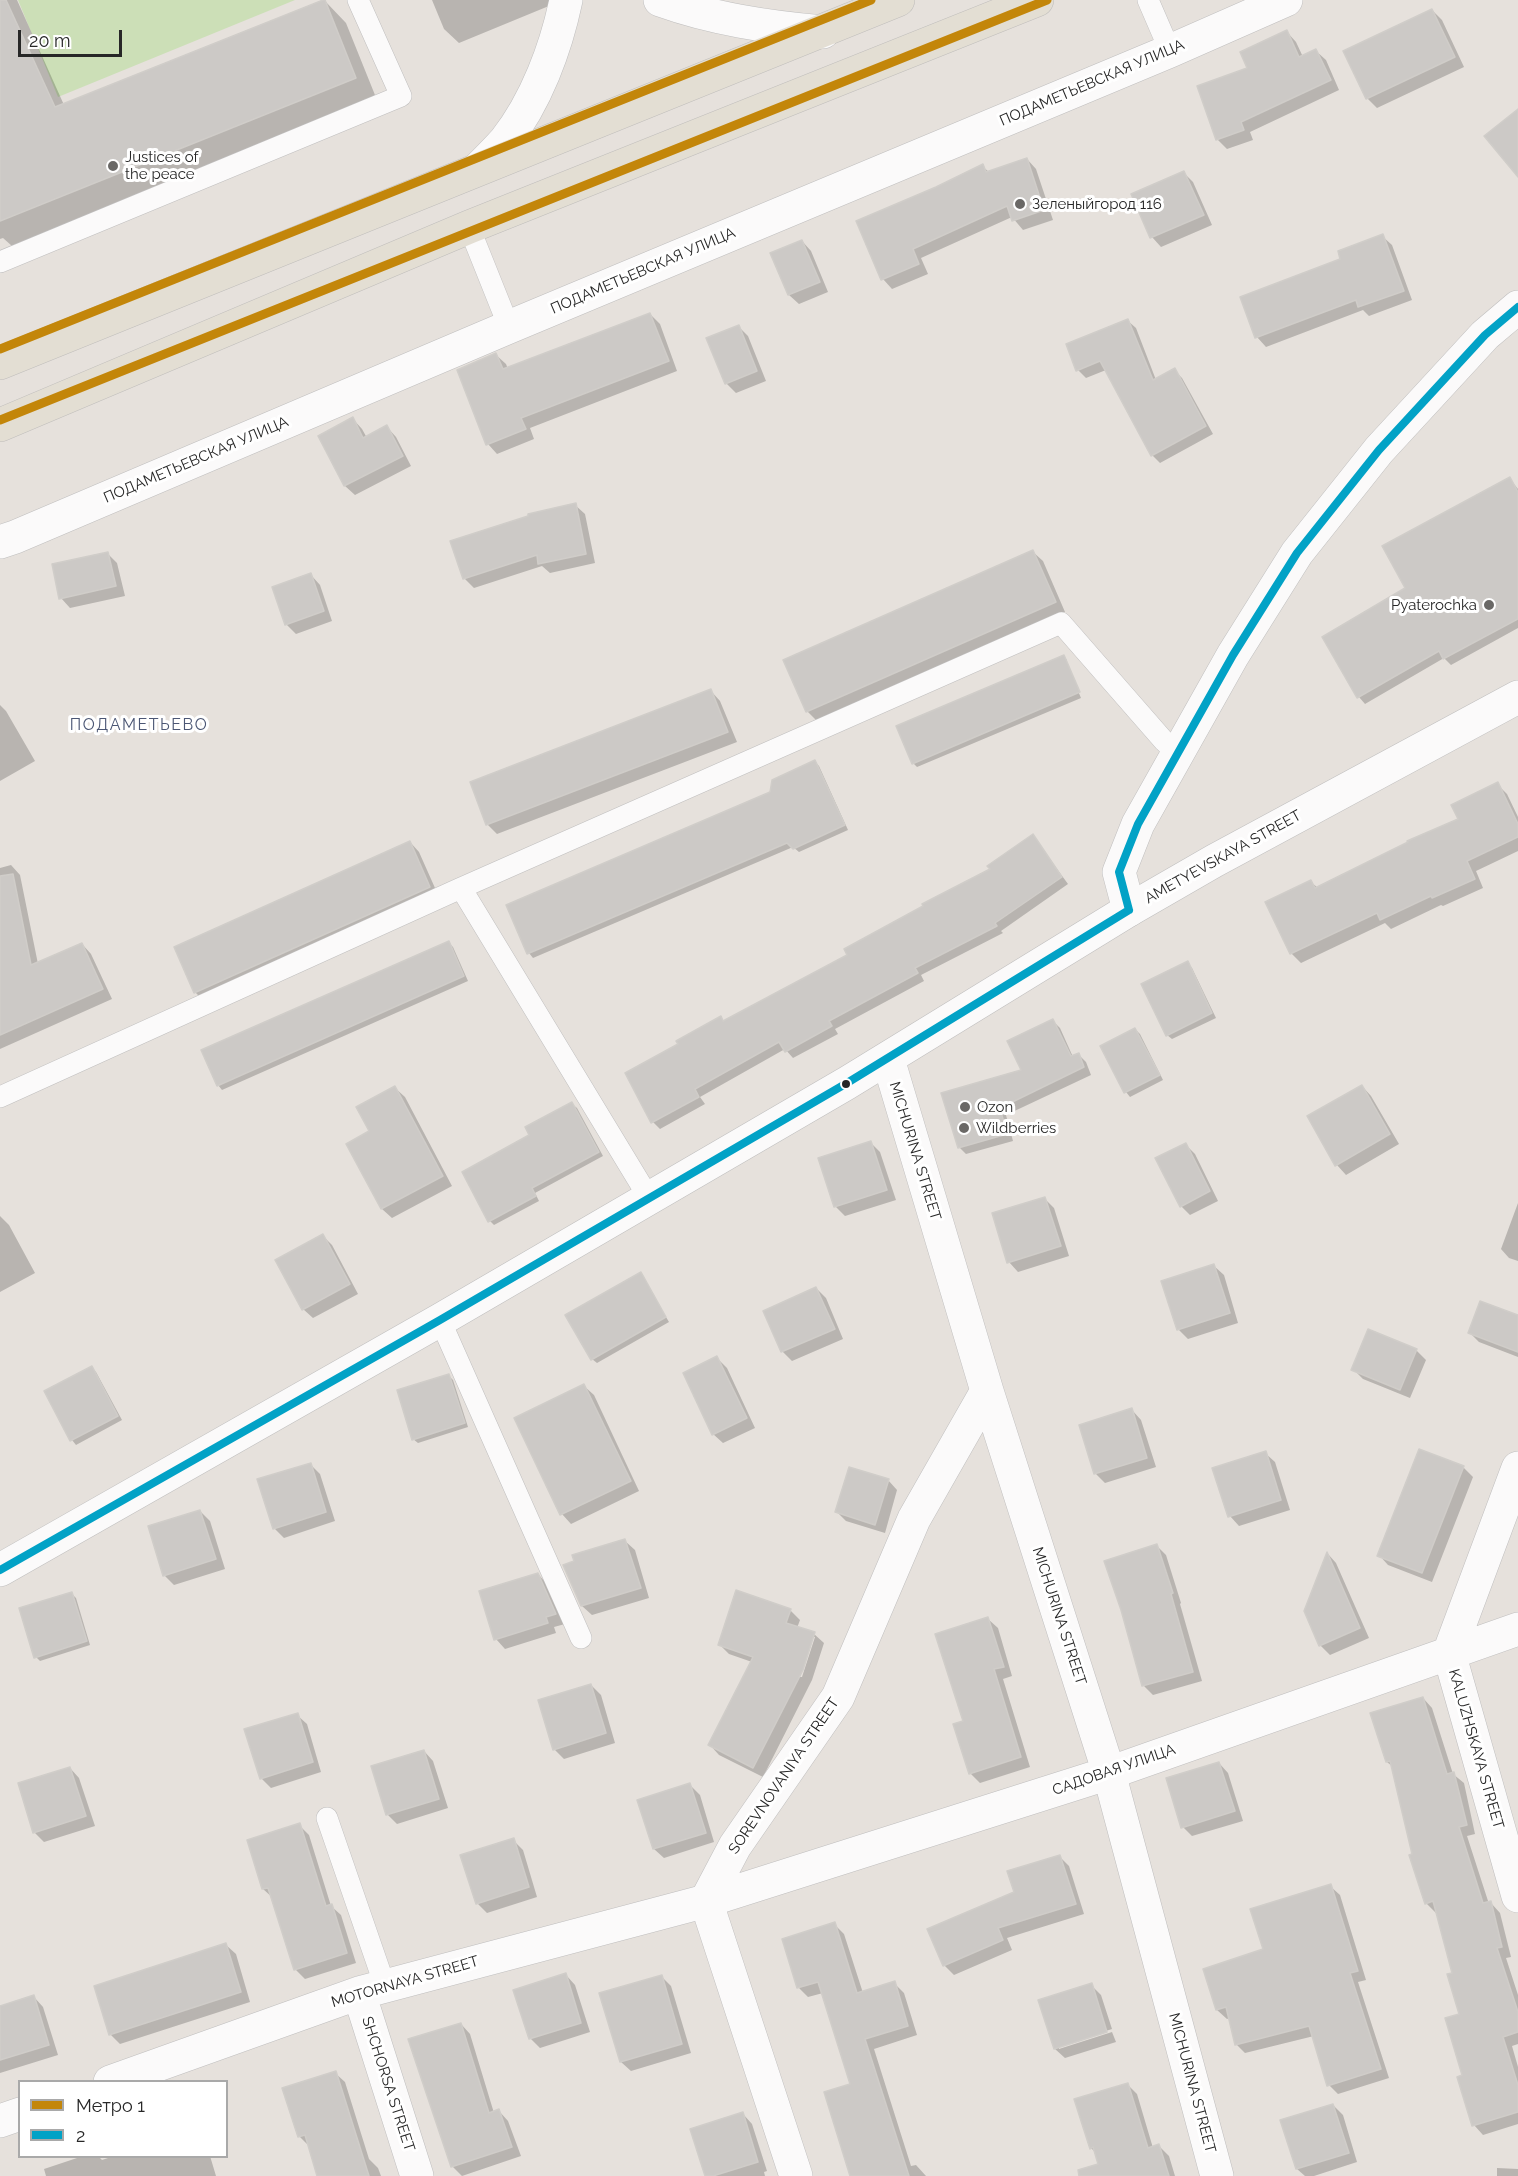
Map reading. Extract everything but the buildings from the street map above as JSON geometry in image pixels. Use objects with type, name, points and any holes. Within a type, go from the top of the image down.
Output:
[{"type":"main road","points":[[0,363],[898,0]]},
{"type":"main road","points":[[0,425],[469,227],[1037,0]]},
{"type":"street","points":[[479,168],[505,140],[528,106],[560,27],[566,0]]},
{"type":"street","points":[[660,0],[684,8],[767,27],[823,32]]},
{"type":"street","name":"ПОДАМЕТЬЕВСКАЯ УЛИЦА","points":[[0,542],[1170,51],[1286,0]]},
{"type":"street","points":[[1129,910],[1119,872],[1138,824],[1233,655],[1297,553],[1379,450],[1485,335],[1518,307]]},
{"type":"street","name":"AMETYEVSKAYA STREET","points":[[0,1570],[440,1320],[888,1059],[1129,910],[1214,861],[1518,697]]},
{"type":"street","name":"MICHURINA STREET","points":[[888,1059],[987,1391],[1109,1773],[1216,2176]]},
{"type":"street","name":"SOREVNOVANIYA STREET","points":[[706,1901],[735,1846],[838,1697],[914,1519],[987,1391]]},
{"type":"street","name":"KALUZHSKAYA STREET","points":[[1518,1468],[1449,1653],[1518,1896]]},
{"type":"street","name":"САДОВАЯ УЛИЦА","points":[[706,1901],[1109,1773],[1518,1629]]},
{"type":"street","points":[[706,1901],[796,2176]]},
{"type":"street","name":"MOTORNAYA STREET","points":[[116,2080],[372,1990],[706,1901]]},
{"type":"street","name":"SHCHORSA STREET","points":[[372,1990],[417,2176]]},
{"type":"street","points":[[0,2121],[18,2115]]},
{"type":"lane","points":[[0,262],[401,96],[358,0]]},
{"type":"lane","points":[[1148,0],[1170,51]]},
{"type":"lane","points":[[469,227],[509,327]]},
{"type":"lane","points":[[0,1097],[461,888],[1061,623],[1177,753]]},
{"type":"lane","points":[[461,888],[649,1198]]},
{"type":"lane","points":[[440,1320],[581,1638]]},
{"type":"lane","points":[[327,1818],[372,1990]]},
{"type":"green space","points":[[18,0],[295,0],[58,97]]},
{"type":"metro line","name":"1","points":[[0,349],[871,0]]},
{"type":"metro line","name":"1","points":[[0,420],[1047,0]]},
{"type":"transit line","name":"2","points":[[1129,910],[1119,872],[1138,824],[1233,655],[1297,553],[1379,450],[1485,335],[1518,307]]},
{"type":"transit line","name":"2","points":[[0,1570],[440,1320],[847,1083],[1129,910]]},
{"type":"place","name":"Justices of the peace","points":[[113,166]]},
{"type":"place","name":"Зеленыйгород 116","points":[[1020,204]]},
{"type":"place","name":"Pyaterochka","points":[[1489,605]]},
{"type":"place","name":"Ozon","points":[[965,1107]]},
{"type":"place","name":"Wildberries","points":[[964,1128]]},
{"type":"district","name":"ПОДАМЕТЬЕВО","points":[[139,725]]}]
